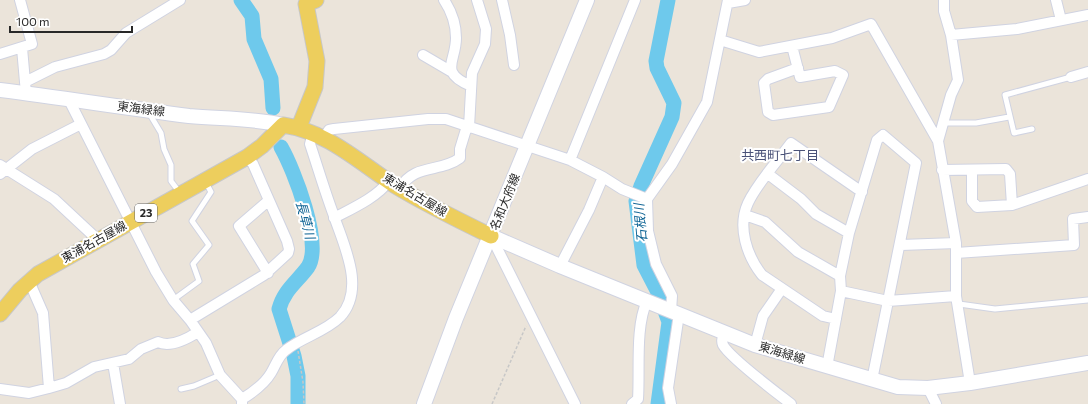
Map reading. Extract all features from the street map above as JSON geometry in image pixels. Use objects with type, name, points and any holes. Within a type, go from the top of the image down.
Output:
[{"type":"main road","name":"名和大府線","points":[[424,404],[456,318],[587,0]]},
{"type":"main road","points":[[298,127],[315,86],[316,67],[309,1]]},
{"type":"main road","name":"東海緑線","points":[[0,90],[26,88],[69,100],[230,119],[260,120],[283,125]]},
{"type":"main road","name":"東浦名古屋線","points":[[0,314],[29,281],[38,274],[247,157],[262,146],[283,125],[298,127],[319,136],[431,207],[491,236]]},
{"type":"main road","name":"東海緑線","points":[[491,236],[560,266],[755,345],[898,387],[928,388],[970,383],[1088,363]]},
{"type":"street","points":[[0,54],[32,44],[20,0]]},
{"type":"street","points":[[444,0],[454,18],[456,32],[456,43],[451,62],[452,72]]},
{"type":"street","points":[[334,218],[383,189],[416,172],[453,162],[460,158],[460,149],[468,127],[473,69],[485,44],[486,28],[477,0]]},
{"type":"street","points":[[502,0],[510,35],[514,65]]},
{"type":"street","points":[[570,160],[635,0]]},
{"type":"street","points":[[671,404],[668,388],[674,312],[672,296],[656,264],[648,231],[647,199],[672,164],[707,102],[728,2],[745,0]]},
{"type":"street","points":[[938,140],[951,95],[958,80],[951,34],[944,11],[944,0]]},
{"type":"street","points":[[1056,0],[1060,20]]},
{"type":"street","points":[[26,88],[55,66],[104,54],[111,50],[126,33],[176,1]]},
{"type":"street","points":[[951,34],[1017,29],[1088,15]]},
{"type":"street","points":[[720,40],[759,52],[832,38],[871,24],[938,140],[956,248],[957,300],[970,383]]},
{"type":"street","points":[[792,46],[798,68],[800,77],[835,71],[843,75],[829,107],[773,115],[768,112],[764,84],[768,79],[798,68]]},
{"type":"street","points":[[22,48],[26,88]]},
{"type":"street","points":[[423,55],[452,72],[458,79],[471,86]]},
{"type":"street","points":[[1071,77],[1088,72]]},
{"type":"street","points":[[69,100],[156,272],[173,300],[190,320],[206,343],[220,375],[242,402],[271,374],[280,356],[286,350],[332,324],[348,306],[351,294],[351,277],[348,252],[334,218],[310,144],[329,130],[428,119],[446,119],[570,160],[603,176],[622,189],[647,199]]},
{"type":"street","points":[[81,124],[32,149],[2,169],[54,199],[98,240]]},
{"type":"street","points":[[827,367],[841,291],[840,276],[849,233],[877,140],[882,135],[916,163],[872,380]]},
{"type":"street","points":[[836,319],[823,316],[781,290],[762,275],[755,266],[748,252],[745,240],[745,216],[748,204],[791,143],[862,192]]},
{"type":"street","points":[[190,320],[268,273],[288,252],[289,249],[253,164],[247,157]]},
{"type":"street","points":[[942,170],[1006,169],[1010,174],[1012,205]]},
{"type":"street","points":[[972,170],[972,201],[977,207],[1012,205],[1088,179]]},
{"type":"street","points":[[768,174],[802,199],[816,214],[849,233]]},
{"type":"street","points":[[560,266],[603,176]]},
{"type":"street","points":[[268,201],[239,226],[268,273]]},
{"type":"street","points":[[745,216],[765,222],[798,252],[840,276]]},
{"type":"street","points":[[900,245],[956,248],[1074,245],[1073,219],[1088,217]]},
{"type":"street","points":[[491,236],[575,404]]},
{"type":"street","points":[[29,281],[43,313],[49,388]]},
{"type":"street","points":[[755,345],[763,316],[781,290]]},
{"type":"street","points":[[841,291],[888,301],[957,300]]},
{"type":"street","points":[[632,404],[638,398],[639,326],[642,311],[650,303]]},
{"type":"street","points":[[0,389],[29,393],[49,388],[66,383],[94,367],[129,359],[141,349],[158,342],[164,345],[170,344],[198,332]]},
{"type":"street","points":[[725,333],[722,339],[724,345],[735,358],[791,404]]},
{"type":"street","points":[[113,363],[120,404]]},
{"type":"street","points":[[928,388],[936,404]]},
{"type":"lane","points":[[1032,129],[1014,133],[1005,95],[1071,77]]},
{"type":"lane","points":[[149,110],[149,115],[161,132],[164,149],[171,165],[171,181],[181,194]]},
{"type":"lane","points":[[943,123],[976,123],[1009,117]]},
{"type":"lane","points":[[173,300],[199,281],[193,264],[209,245],[192,221],[212,192],[205,181]]},
{"type":"lane","points":[[957,300],[995,309],[1088,300]]},
{"type":"lane","points":[[181,389],[194,386],[220,375]]},
{"type":"path","points":[[492,404],[531,315]]},
{"type":"path","points":[[297,344],[303,382],[304,404]]},
{"type":"waterway","name":"長草川","points":[[241,0],[252,16],[254,39],[271,79],[273,108]]},
{"type":"waterway","name":"石根川","points":[[658,404],[669,322],[658,292],[644,265],[636,201],[641,186],[672,117],[674,103],[657,68],[656,61],[668,0]]},
{"type":"waterway","name":"長草川","points":[[281,147],[293,172],[305,207],[312,242],[312,256],[308,267],[287,291],[279,309],[294,356],[298,376],[298,404]]},
{"type":"district","name":"共西町七丁目","points":[[780,155]]}]
